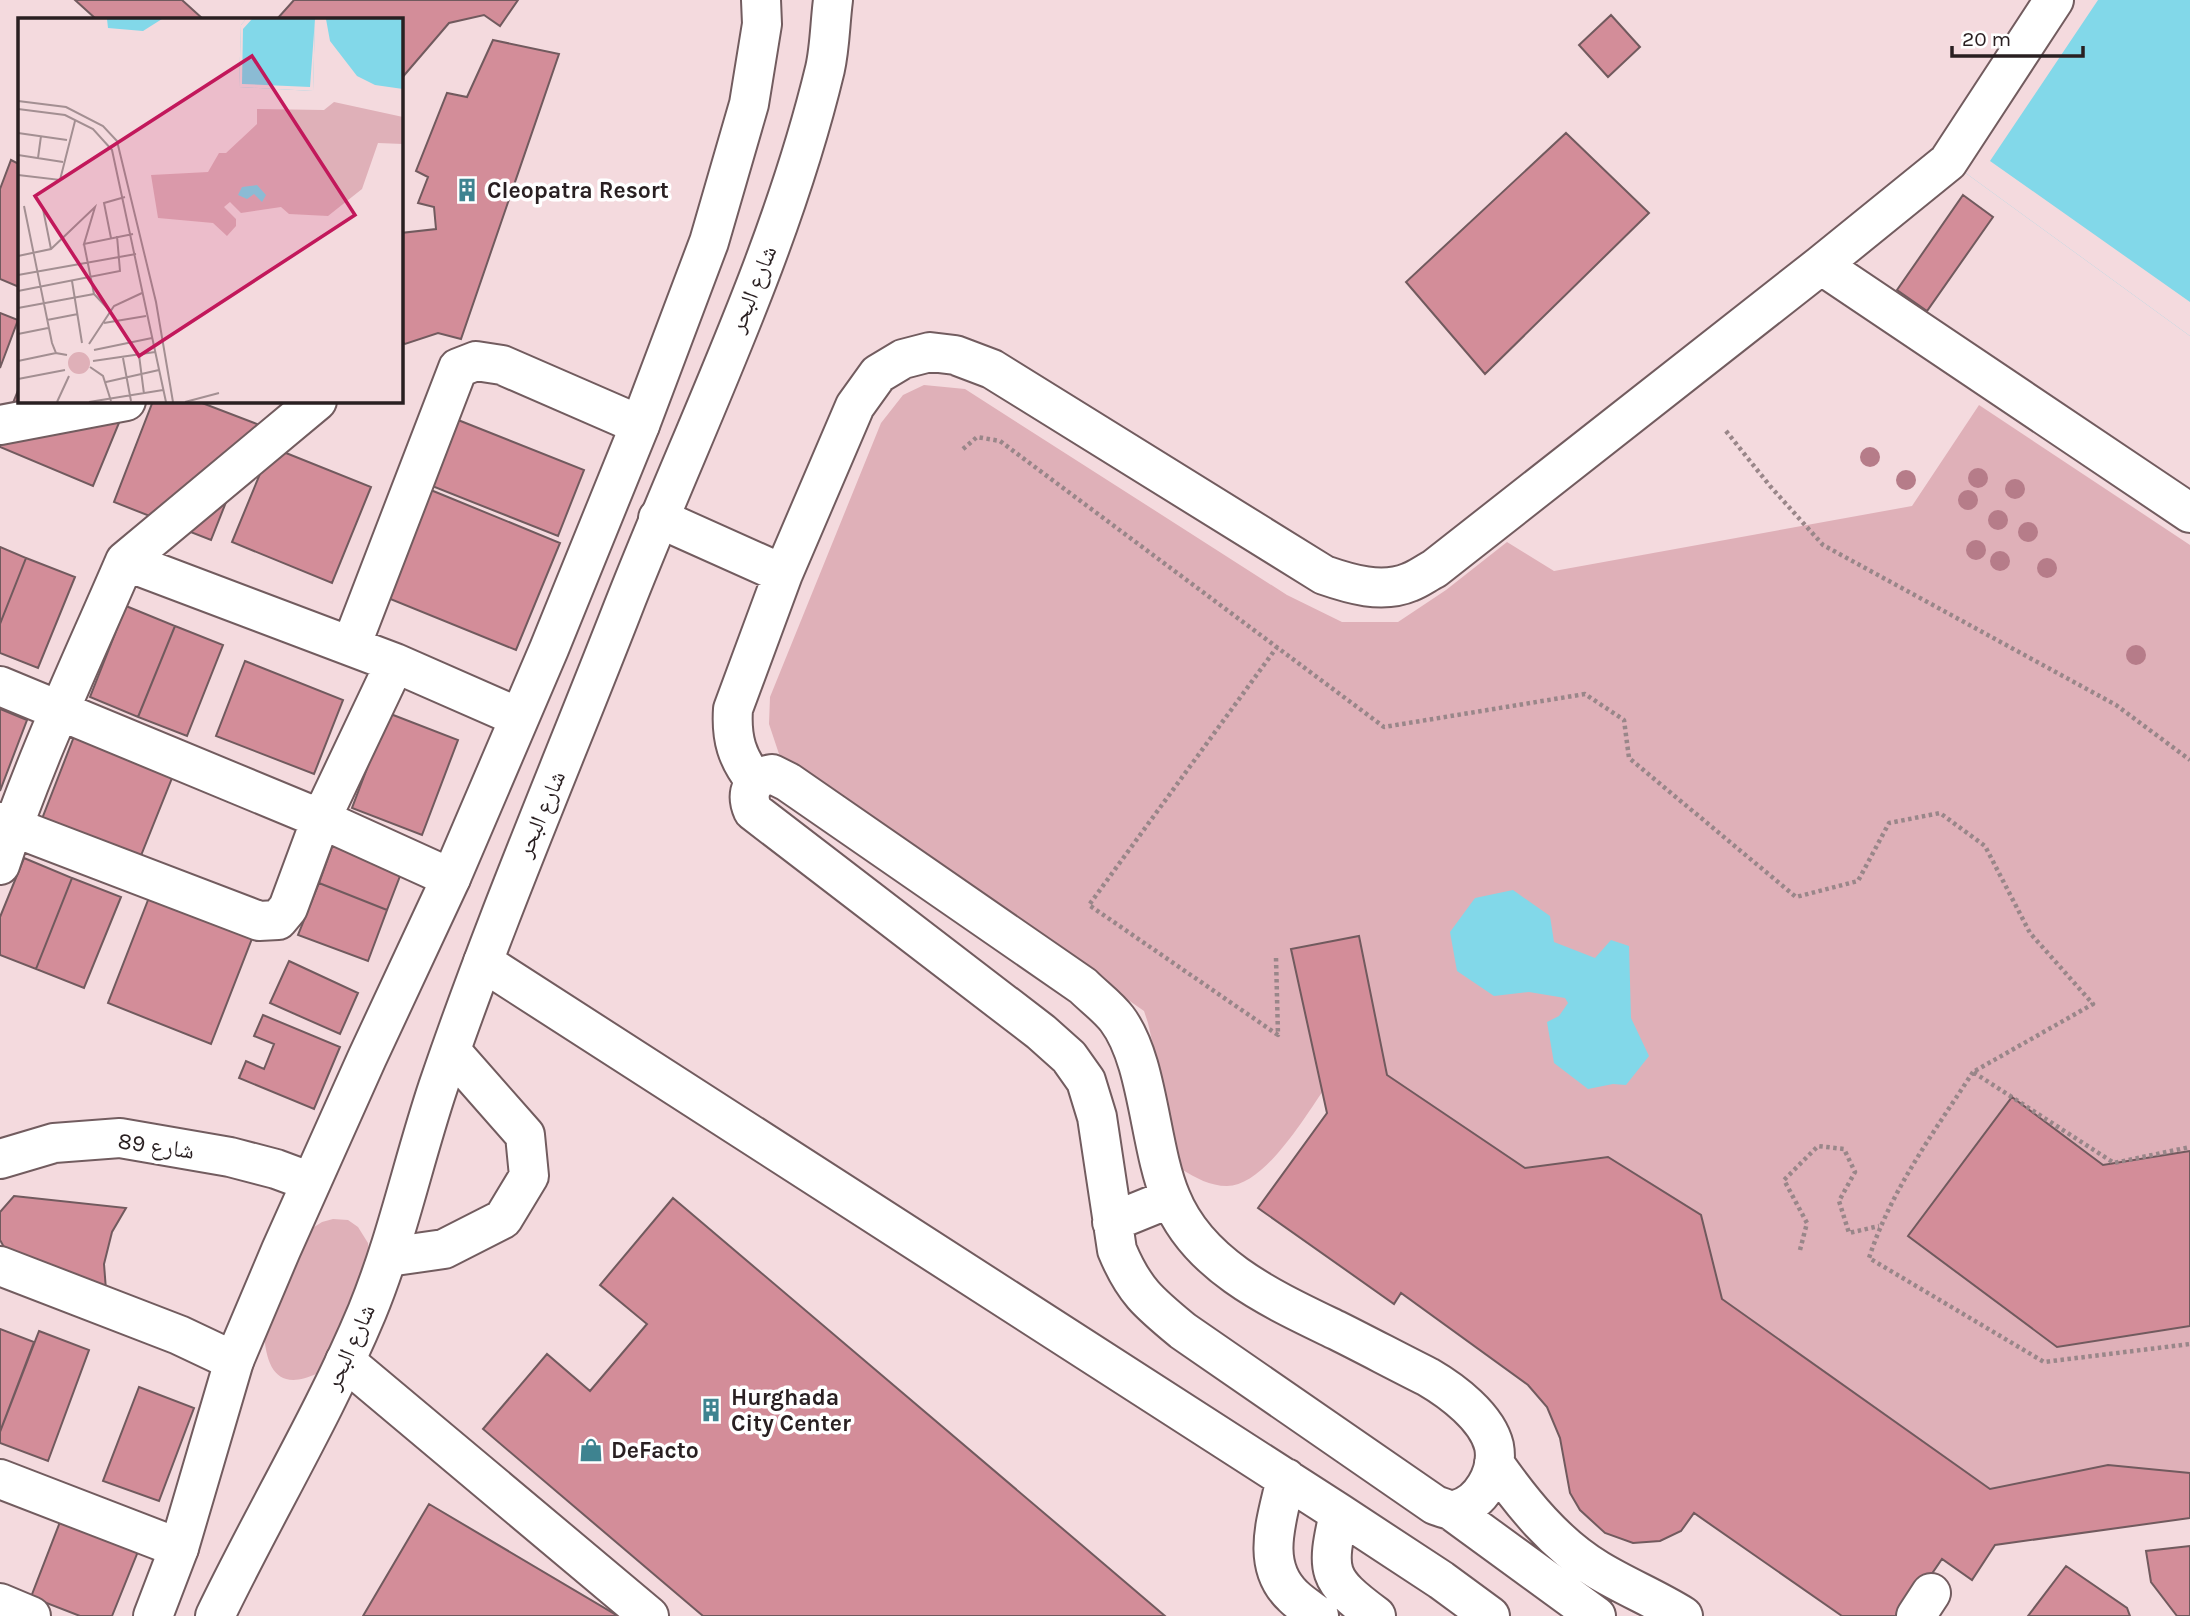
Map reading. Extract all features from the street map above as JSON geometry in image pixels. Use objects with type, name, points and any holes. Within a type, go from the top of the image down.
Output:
[{"type":"street","points":[[153,1616],[179,1548],[234,1361],[312,1182],[452,878],[640,425],[709,242],[749,104],[762,24],[761,0]]},
{"type":"street","name":"شارع البحر","points":[[215,1616],[345,1362],[387,1257],[430,1113],[517,870],[554,786],[658,518],[766,261],[826,65],[833,0]]},
{"type":"street","points":[[755,781],[735,748],[733,709],[783,574],[855,406],[878,374],[903,359],[930,352],[955,355],[992,369],[1324,575],[1354,586],[1382,587],[1408,583],[1434,569],[1948,162],[2054,0]]},
{"type":"street","points":[[1821,265],[2190,513]]},
{"type":"street","points":[[351,646],[458,368],[475,361],[502,365],[640,425]]},
{"type":"street","points":[[0,425],[121,402]]},
{"type":"street","points":[[0,865],[6,824],[60,711],[125,561],[316,402]]},
{"type":"street","points":[[658,518],[783,574]]},
{"type":"street","points":[[125,561],[395,663],[518,717]]},
{"type":"street","points":[[6,824],[259,921],[278,920],[288,908],[321,819],[395,663]]},
{"type":"street","points":[[0,686],[321,819],[452,878]]},
{"type":"street","points":[[1452,1511],[1469,1505],[1488,1485],[1494,1464],[1493,1445],[1483,1425],[1468,1405],[1451,1390],[1296,1311],[1231,1272],[1192,1235],[1171,1198],[1156,1150],[1136,1056],[1118,1020],[1083,986],[788,782],[772,774],[763,775],[755,781],[749,790],[748,801],[753,811],[1041,1032],[1069,1057],[1086,1081],[1097,1116],[1117,1250],[1146,1301],[1183,1331],[1435,1504],[1452,1511],[1596,1616]]},
{"type":"street","points":[[484,962],[1286,1478],[1441,1580],[1490,1616]]},
{"type":"street","points":[[387,1257],[444,1249],[503,1219],[529,1176],[525,1135],[451,1051]]},
{"type":"street","name":"شارع 89","points":[[0,1158],[54,1143],[120,1138],[229,1157],[312,1182]]},
{"type":"street","points":[[1112,1222],[1171,1198]]},
{"type":"street","points":[[0,1266],[179,1335],[234,1361]]},
{"type":"street","points":[[345,1362],[649,1616]]},
{"type":"street","points":[[1494,1464],[1539,1522],[1566,1547],[1596,1569],[1684,1616]]},
{"type":"street","points":[[1286,1478],[1274,1533],[1272,1553],[1275,1568],[1293,1596],[1319,1616]]},
{"type":"street","points":[[0,1479],[179,1548]]},
{"type":"street","points":[[1339,1513],[1330,1552],[1331,1565],[1342,1589],[1376,1616]]},
{"type":"path","points":[[1726,430],[1770,486],[1823,545],[2116,705],[2190,760]]},
{"type":"path","points":[[963,449],[977,437],[1000,441],[1384,727],[1585,694],[1625,720],[1629,758],[1796,897],[1858,881],[1889,823],[1940,813],[1985,846],[2029,933],[2093,1004],[1973,1072],[1899,1187],[1880,1226],[1869,1258],[2045,1362],[2190,1344]]},
{"type":"path","points":[[1276,958],[1278,1035],[1089,905],[1277,647]]},
{"type":"path","points":[[1973,1072],[2114,1163],[2190,1147]]},
{"type":"path","points":[[1800,1250],[1807,1223],[1784,1180],[1818,1146],[1844,1149],[1855,1172],[1839,1201],[1849,1233],[1880,1226]]},
{"type":"shaded area","points":[[924,385],[965,389],[1287,595],[1342,622],[1398,622],[1446,590],[1507,542],[1554,571],[1912,506],[1979,405],[2190,545],[2190,1473],[1990,1489],[1722,1299],[1700,1215],[1608,1157],[1525,1168],[1387,1075],[1359,936],[1291,949],[1323,1091],[1282,1149],[1255,1175],[1241,1183],[1227,1186],[1215,1185],[1181,1169],[1144,1011],[780,757],[769,724],[770,697],[881,423],[903,395]]},
{"type":"shaded area","points":[[333,1219],[348,1220],[358,1227],[368,1243],[367,1269],[318,1373],[293,1380],[284,1378],[272,1367],[264,1332],[311,1229]]},
{"type":"water","points":[[2070,0],[2190,0],[2190,336],[1956,166]]},
{"type":"water","points":[[1513,890],[1550,916],[1554,942],[1595,958],[1611,940],[1629,946],[1631,1018],[1649,1056],[1626,1085],[1613,1084],[1588,1089],[1554,1063],[1547,1022],[1559,1016],[1568,1003],[1565,998],[1529,992],[1494,996],[1457,971],[1450,932],[1475,898]]},
{"type":"pier","points":[[2070,0],[2098,0],[1990,161],[2190,302],[2190,336],[1956,166]]},
{"type":"building","points":[[75,0],[182,0],[202,18],[95,18]]},
{"type":"building","points":[[294,0],[518,0],[500,26],[484,15],[449,23],[402,78],[402,18],[278,18]]},
{"type":"building","points":[[1611,15],[1640,47],[1608,77],[1579,45]]},
{"type":"building","name":"Cleopatra Resort","points":[[493,40],[559,54],[461,339],[438,333],[405,344],[402,342],[402,233],[436,229],[434,207],[418,203],[428,177],[416,171],[447,93],[467,97]]},
{"type":"building","points":[[1566,133],[1649,213],[1485,374],[1406,282]]},
{"type":"building","points":[[11,160],[18,164],[18,287],[0,279],[0,189]]},
{"type":"building","points":[[1963,195],[1993,217],[1927,311],[1897,290]]},
{"type":"building","points":[[0,313],[18,320],[0,368]]},
{"type":"building","points":[[18,390],[18,402],[128,402],[93,486],[0,447],[0,435]]},
{"type":"building","points":[[153,402],[200,402],[257,424],[211,540],[114,502]]},
{"type":"building","points":[[448,416],[584,470],[558,536],[422,482]]},
{"type":"building","points":[[271,447],[371,487],[332,583],[232,542]]},
{"type":"building","points":[[421,486],[560,543],[516,650],[378,594]]},
{"type":"building","points":[[0,547],[26,558],[0,624]]},
{"type":"building","points":[[26,558],[75,577],[38,668],[0,653],[0,624]]},
{"type":"building","points":[[126,606],[175,626],[138,717],[90,697]]},
{"type":"building","points":[[175,626],[223,645],[187,736],[138,717]]},
{"type":"building","points":[[245,661],[343,700],[314,774],[216,736]]},
{"type":"building","points":[[0,709],[27,720],[0,791]]},
{"type":"building","points":[[388,713],[458,740],[422,835],[352,808]]},
{"type":"building","points":[[75,734],[174,773],[138,863],[40,824]]},
{"type":"building","points":[[336,836],[405,863],[387,910],[319,883]]},
{"type":"building","points":[[24,858],[72,878],[36,969],[0,955],[0,917]]},
{"type":"building","points":[[72,878],[121,897],[84,988],[36,969]]},
{"type":"building","points":[[319,883],[387,910],[368,961],[298,935]]},
{"type":"building","points":[[150,895],[253,936],[211,1044],[108,1003]]},
{"type":"building","points":[[1359,936],[1387,1075],[1525,1168],[1608,1157],[1701,1215],[1722,1299],[1990,1489],[2108,1465],[2190,1473],[2190,1518],[1995,1545],[1972,1580],[1942,1559],[1903,1616],[1842,1616],[1694,1513],[1681,1531],[1660,1541],[1633,1543],[1605,1533],[1580,1510],[1570,1493],[1560,1438],[1547,1407],[1528,1385],[1401,1293],[1394,1304],[1258,1208],[1327,1113],[1291,949]]},
{"type":"building","points":[[289,961],[358,993],[340,1034],[270,1003]]},
{"type":"building","points":[[263,1015],[340,1047],[314,1109],[239,1078],[246,1061],[264,1069],[274,1044],[254,1036]]},
{"type":"building","points":[[2012,1097],[2103,1165],[2190,1151],[2190,1326],[2057,1347],[1908,1236]]},
{"type":"building","points":[[14,1196],[126,1208],[112,1232],[104,1264],[106,1290],[5,1249],[0,1240],[0,1212]]},
{"type":"building","name":"Hurghada City Center","points":[[673,1198],[1165,1616],[703,1616],[483,1429],[547,1354],[590,1391],[647,1324],[600,1285]]},
{"type":"building","points":[[0,1329],[34,1342],[1,1429],[0,1429]]},
{"type":"building","points":[[39,1331],[89,1350],[48,1461],[0,1443],[0,1432]]},
{"type":"building","points":[[139,1387],[194,1408],[159,1501],[103,1481]]},
{"type":"building","points":[[429,1504],[618,1616],[363,1616]]},
{"type":"building","points":[[65,1509],[143,1539],[112,1616],[80,1616],[31,1597]]},
{"type":"building","points":[[2190,1546],[2190,1616],[2177,1616],[2151,1582],[2146,1551]]},
{"type":"building","points":[[2066,1566],[2127,1608],[2130,1616],[2028,1616]]},
{"type":"place","name":"Cleopatra Resort","points":[[467,190]]},
{"type":"place","name":"Hurghada City Center","points":[[711,1410]]},
{"type":"place","name":"DeFacto","points":[[591,1450]]}]
